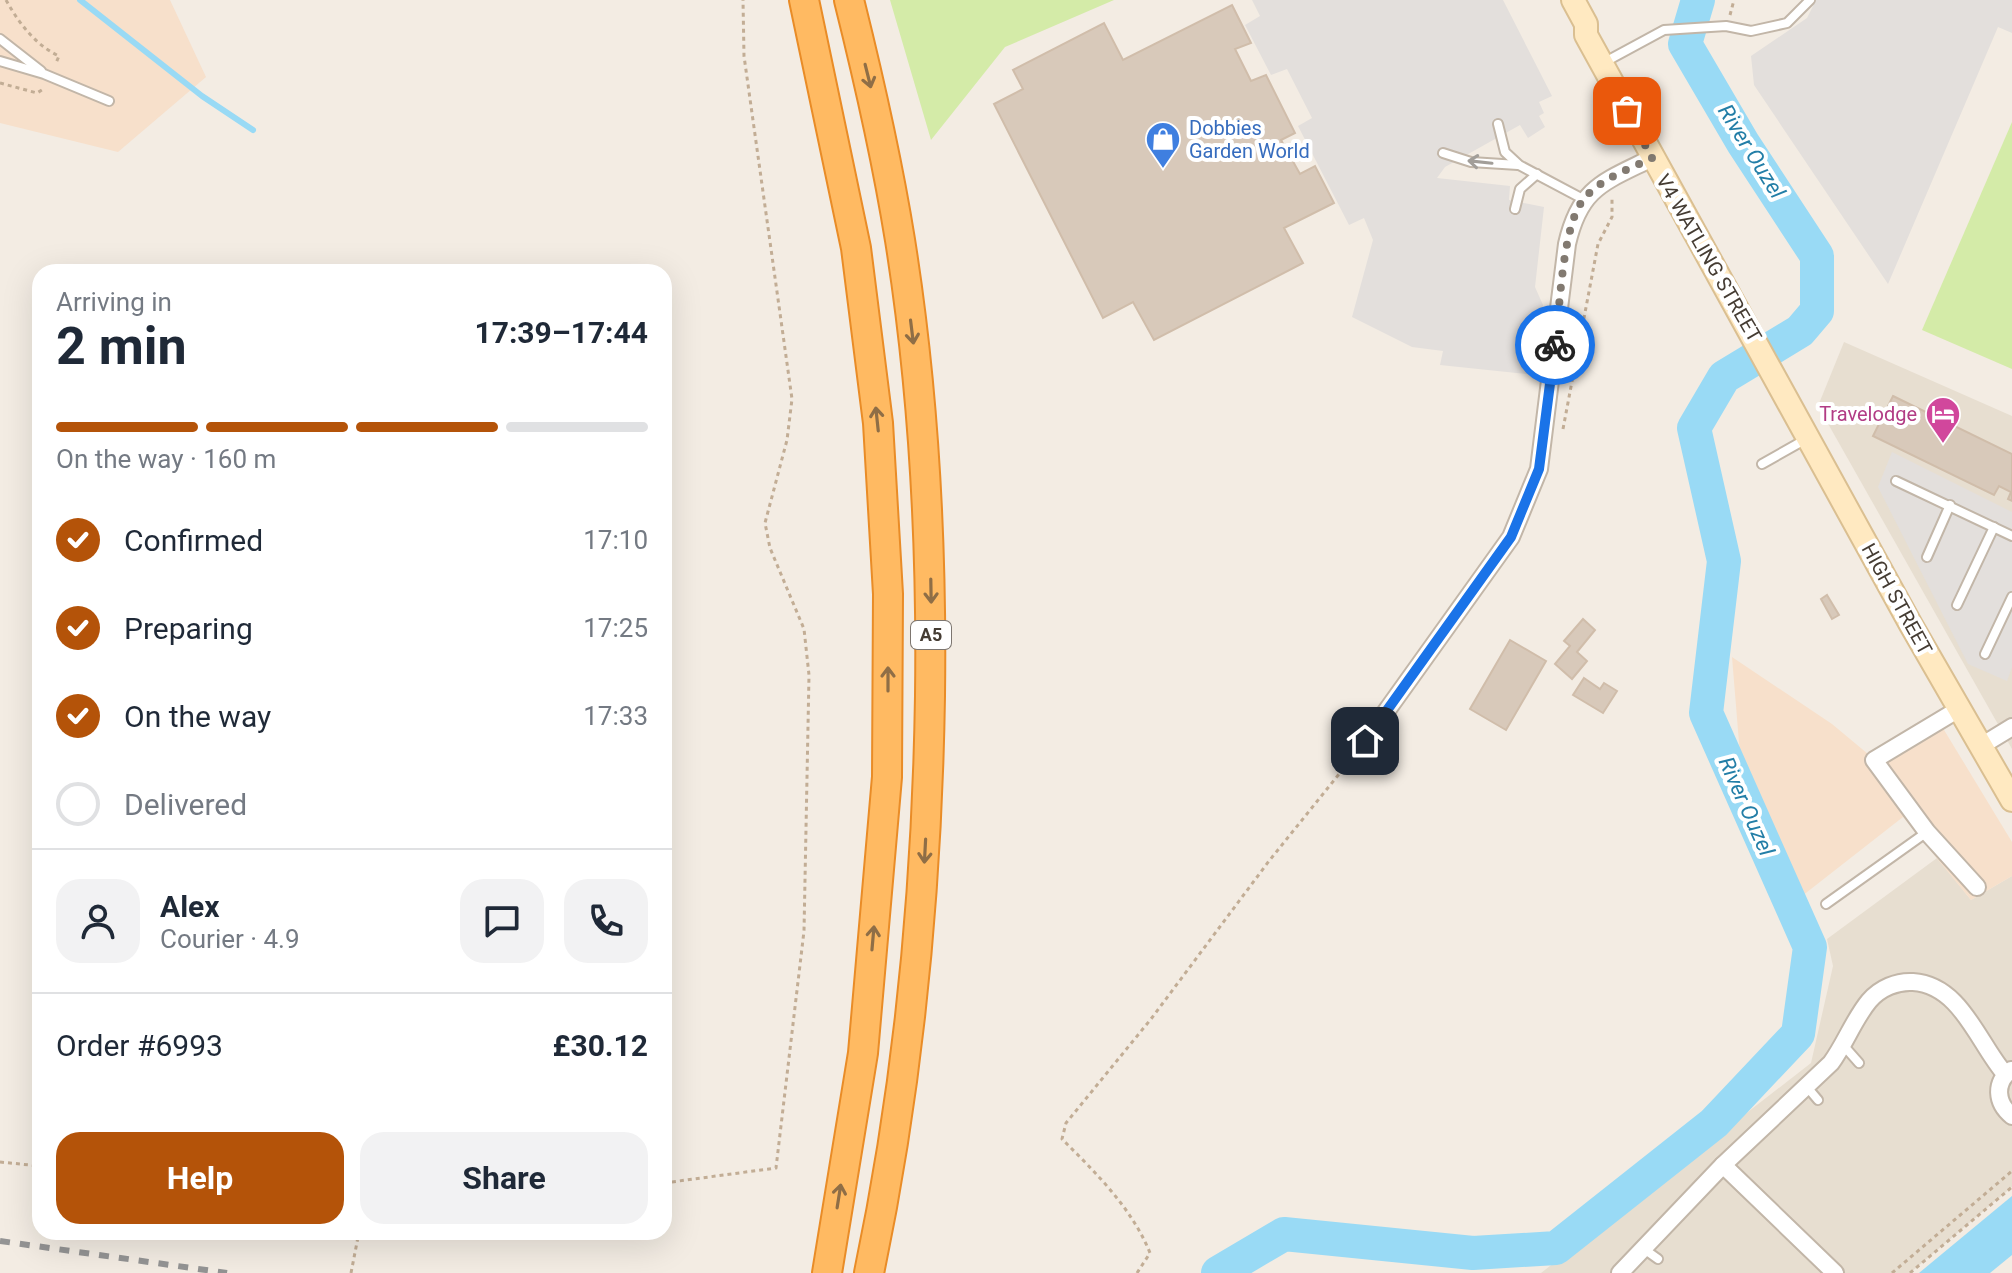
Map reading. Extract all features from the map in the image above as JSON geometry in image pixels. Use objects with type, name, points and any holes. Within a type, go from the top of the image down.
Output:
[{"type":"highway","name":"A5","points":[[804,0],[856,248],[878,423],[888,594],[887,777],[865,1038],[827,1273]]},
{"type":"highway","name":"A5","points":[[849,0],[882,135],[901,243],[921,406],[932,586],[929,786],[922,907],[910,1037],[869,1273]]},
{"type":"street","name":"V4 WATLING STREET","points":[[1562,0],[1562,8],[1575,33],[1586,35]]},
{"type":"street","name":"V4 WATLING STREET","points":[[1573,0],[1586,24],[1586,35],[1652,158],[1786,396]]},
{"type":"street","points":[[1365,741],[1511,537],[1539,469],[1567,244],[1575,214],[1583,199],[1609,180],[1652,158]]},
{"type":"street","name":"HIGH STREET","points":[[1786,396],[2012,800]]},
{"type":"street","points":[[1959,709],[1874,760],[1927,832],[1977,887]]},
{"type":"street","points":[[1981,746],[2012,727]]},
{"type":"street","points":[[1620,1273],[1723,1165],[1812,1094],[1844,1046],[1861,1012],[1885,988],[1903,982],[1922,983],[1945,995],[1963,1011],[2009,1072],[2001,1082],[1999,1098],[2012,1116]]},
{"type":"street","points":[[1723,1165],[1835,1273]]},
{"type":"lane","points":[[1603,64],[1664,30],[1726,26],[1751,31],[1787,23],[1810,0]]},
{"type":"lane","points":[[0,39],[44,74]]},
{"type":"lane","points":[[0,61],[44,74],[109,101]]},
{"type":"lane","points":[[1498,124],[1505,152],[1519,165],[1583,199]]},
{"type":"lane","points":[[1443,153],[1471,162],[1519,165]]},
{"type":"lane","points":[[1515,209],[1520,189],[1537,174]]},
{"type":"lane","points":[[1762,464],[1808,438]]},
{"type":"lane","points":[[1896,481],[2012,536]]},
{"type":"lane","points":[[1927,557],[1950,505]]},
{"type":"lane","points":[[1957,605],[1994,527]]},
{"type":"lane","points":[[1985,654],[2012,597]]},
{"type":"lane","points":[[1826,904],[1927,832]]},
{"type":"lane","points":[[1844,1046],[1859,1063]]},
{"type":"lane","points":[[1644,1249],[1658,1259]]},
{"type":"path","points":[[672,1182],[776,1168],[804,931],[809,675],[804,629],[770,548],[765,523],[787,440],[792,399],[744,56],[743,0]]},
{"type":"path","points":[[1563,429],[1598,244],[1612,217],[1609,180]]},
{"type":"path","points":[[1137,1273],[1150,1253],[1142,1232],[1097,1173],[1062,1139],[1066,1123],[1142,1030],[1269,861],[1365,741]]},
{"type":"path","points":[[0,1162],[32,1165]]},
{"type":"path","points":[[1892,1273],[2012,1171]]},
{"type":"path","points":[[1910,1273],[2012,1187]]},
{"type":"path","points":[[351,1273],[357,1240]]},
{"type":"shaded area","points":[[0,0],[170,0],[206,77],[118,152],[0,123]]},
{"type":"shaded area","points":[[1252,0],[1503,0],[1552,96],[1539,102],[1544,113],[1539,116],[1545,127],[1528,138],[1520,125],[1445,167],[1437,178],[1510,186],[1509,200],[1544,207],[1535,287],[1543,305],[1535,375],[1440,365],[1443,351],[1412,347],[1352,317],[1373,240],[1364,218],[1349,225],[1298,126],[1312,118],[1287,69],[1271,75],[1245,25],[1260,16]]},
{"type":"shaded area","points":[[1816,0],[2012,0],[2012,33],[1998,27],[1888,284],[1754,85],[1751,56],[1807,18]]},
{"type":"shaded area","points":[[1844,342],[2012,416],[2012,749],[1818,406]]},
{"type":"shaded area","points":[[1892,452],[2012,512],[2012,667],[2007,681],[1968,664],[1878,487]]},
{"type":"shaded area","points":[[1732,657],[1832,724],[1868,754],[1938,720],[2012,842],[2012,876],[1971,900],[1903,817],[1802,896],[1742,779]]},
{"type":"shaded area","points":[[1937,858],[1971,900],[2012,876],[2012,1187],[1910,1273],[1541,1273],[1811,1063],[1833,966],[1827,939]]},
{"type":"green space","points":[[890,0],[1114,0],[1005,47],[931,140]]},
{"type":"green space","points":[[2012,122],[2012,369],[1922,330]]},
{"type":"water","points":[[2012,1196],[2012,1255],[1990,1273],[1919,1273]]},
{"type":"building","name":"Dobbies Garden World","points":[[1232,5],[1251,43],[1235,49],[1251,81],[1266,75],[1295,133],[1281,140],[1300,174],[1315,166],[1334,203],[1284,228],[1303,263],[1154,340],[1133,302],[1103,318],[994,104],[1023,89],[1013,70],[1104,23],[1123,60]]},
{"type":"building","name":"Travelodge","points":[[1893,396],[2012,454],[2012,501],[2008,499],[2011,492],[1999,486],[1994,495],[1873,436]]},
{"type":"building","points":[[1827,595],[1839,615],[1832,619],[1821,599]]},
{"type":"building","points":[[1583,619],[1595,630],[1577,652],[1587,661],[1572,679],[1555,664],[1570,646],[1564,641]]},
{"type":"building","points":[[1510,640],[1546,661],[1506,730],[1470,709]]},
{"type":"building","points":[[1584,678],[1600,689],[1604,683],[1617,691],[1603,713],[1573,695]]},
{"type":"waterway","points":[[80,0],[202,96],[253,130]]},
{"type":"waterway","name":"River Ouzel","points":[[1218,1273],[1284,1234],[1473,1253],[1556,1248],[1714,1123],[1798,1034],[1810,947],[1706,713],[1724,561],[1694,428],[1724,377],[1800,331],[1817,311],[1817,256],[1743,143],[1685,44],[1698,0]]},
{"type":"railway","points":[[0,1241],[227,1273]]},
{"type":"way so far","points":[[1555,345],[1567,244],[1575,214],[1583,199],[1597,187],[1652,158],[1627,111]]},
{"type":"place","name":"Dobbies Garden World","points":[[1163,170]]},
{"type":"place","name":"Travelodge","points":[[1943,445]]},
{"type":"route","points":[[1365,741],[1511,537],[1539,469],[1555,345]]}]
